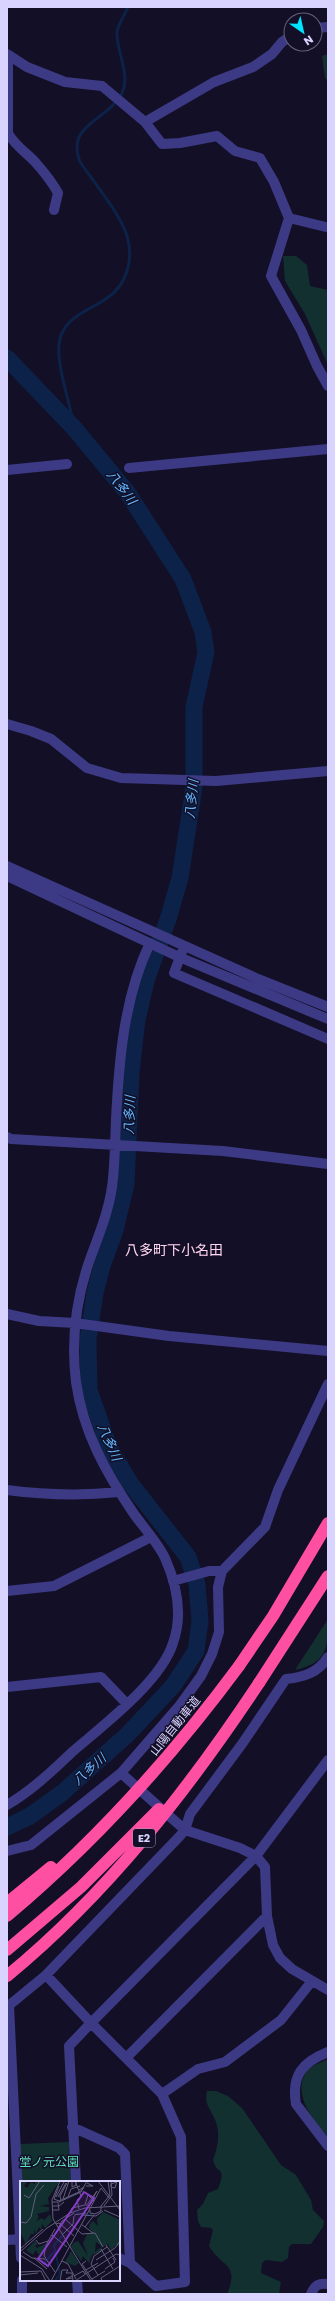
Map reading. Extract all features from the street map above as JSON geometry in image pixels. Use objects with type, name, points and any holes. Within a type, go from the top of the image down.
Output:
[{"type":"highway","name":"山陽自動車道","points":[[7,1916],[78,1853],[120,1810],[201,1717],[239,1666],[273,1616],[328,1524]]},
{"type":"highway","name":"E2","points":[[7,1976],[82,1906],[154,1827],[197,1773],[296,1628],[328,1576]]},
{"type":"highway","points":[[7,1903],[72,1848],[117,1806],[198,1716],[239,1666]]},
{"type":"highway","name":"E2","points":[[7,1950],[81,1887],[154,1815],[259,1683]]},
{"type":"street","points":[[146,122],[214,82],[253,67],[272,54],[283,41]]},
{"type":"street","points":[[54,210],[58,193],[52,182],[35,162],[14,143],[8,133],[8,56],[44,74],[65,82],[102,86],[146,122],[162,144],[180,143],[217,136],[235,151],[260,158],[274,182],[289,218],[270,276],[301,330],[328,386]]},
{"type":"street","points":[[289,218],[326,227]]},
{"type":"street","points":[[129,468],[328,449]]},
{"type":"street","points":[[7,470],[67,464]]},
{"type":"street","points":[[7,724],[51,739],[87,768],[120,778],[216,781],[328,771]]},
{"type":"street","points":[[7,866],[154,930],[258,979],[328,1007]]},
{"type":"street","points":[[7,876],[179,956],[328,1019]]},
{"type":"street","points":[[7,1805],[31,1790],[127,1704],[149,1681],[173,1645],[178,1620],[177,1596],[164,1556],[102,1465],[91,1440],[81,1406],[74,1357],[75,1323],[89,1262],[108,1213],[112,1186],[123,1033],[137,974],[150,943]]},
{"type":"street","points":[[185,945],[179,956],[174,973],[328,1039]]},
{"type":"street","points":[[7,1137],[222,1151],[328,1164]]},
{"type":"street","points":[[7,1314],[39,1321],[75,1323],[169,1336],[328,1351]]},
{"type":"street","points":[[7,1851],[32,1845],[121,1772],[180,1705],[201,1676],[212,1654],[219,1632],[218,1586],[222,1571],[265,1527],[278,1490],[328,1384]]},
{"type":"street","points":[[7,1490],[46,1495],[85,1496],[119,1492]]},
{"type":"street","points":[[7,1591],[54,1586],[151,1537]]},
{"type":"street","points":[[173,1581],[209,1571],[222,1571]]},
{"type":"street","points":[[20,2221],[8,2006],[46,1975],[161,1859],[186,1830],[190,1814],[242,1744],[286,1679],[307,1676],[322,1667],[328,1657]]},
{"type":"street","points":[[7,1687],[101,1677],[127,1704]]},
{"type":"street","points":[[76,2181],[69,2046],[256,1856],[328,1760]]},
{"type":"street","points":[[121,1772],[186,1830],[240,1848],[256,1856],[264,1867],[267,1916],[273,1945],[280,1958],[292,1969],[328,1990]]},
{"type":"street","points":[[127,2057],[267,1916]]},
{"type":"street","points":[[46,1975],[91,2023],[127,2057],[162,2094],[181,2137],[185,2282],[156,2286],[130,2263],[120,2258]]},
{"type":"street","points":[[162,2094],[198,2069],[225,2062],[281,2020],[312,1981]]},
{"type":"street","points":[[328,2052],[315,2057],[304,2066],[296,2082],[295,2097],[296,2104],[328,2146]]},
{"type":"street","points":[[72,2127],[119,2148],[125,2154],[130,2263]]},
{"type":"street","points":[[7,2240],[20,2239]]},
{"type":"street","points":[[22,2281],[22,2294]]},
{"type":"street","points":[[77,2281],[78,2294]]},
{"type":"street","points":[[311,2294],[314,2286],[320,2283],[328,2284]]},
{"type":"green space","points":[[328,54],[328,81],[325,78],[322,56]]},
{"type":"green space","points":[[283,256],[296,256],[307,265],[310,286],[328,290],[328,365],[305,314],[285,281]]},
{"type":"green space","points":[[328,1619],[327,1638],[324,1653],[314,1663],[295,1670]]},
{"type":"green space","points":[[328,2059],[328,2137],[311,2116],[307,2108],[303,2099],[302,2082],[309,2069]]},
{"type":"green space","points":[[207,2091],[216,2091],[228,2096],[242,2108],[281,2165],[296,2175],[311,2200],[313,2210],[324,2221],[323,2227],[311,2244],[292,2244],[289,2247],[288,2258],[282,2262],[266,2260],[262,2263],[261,2273],[281,2282],[279,2294],[227,2294],[232,2277],[230,2271],[209,2246],[213,2230],[211,2228],[201,2227],[198,2221],[197,2210],[203,2204],[208,2193],[218,2189],[222,2177],[213,2160],[218,2143],[218,2130],[216,2121],[206,2101]]},
{"type":"green space","name":"堂ノ元公園","points":[[69,2142],[71,2181],[21,2181],[20,2144]]},
{"type":"waterway","points":[[74,428],[60,366],[59,342],[62,333],[70,321],[114,293],[124,279],[129,262],[129,245],[124,228],[113,208],[80,162],[77,149],[78,139],[83,131],[116,102],[122,93],[125,79],[117,32],[128,7]]},
{"type":"waterway","name":"八多川","points":[[7,358],[74,428],[127,492],[183,579],[203,632],[206,652],[194,707],[194,787],[180,878],[169,916],[146,981],[137,1020],[131,1072],[126,1184],[115,1230],[102,1266],[95,1293],[88,1339],[89,1390],[109,1447],[130,1483],[188,1557],[197,1584],[200,1621],[196,1651],[173,1686],[127,1735],[62,1793],[30,1816],[7,1827]]},
{"type":"district","name":"八多町下小名田","points":[[174,1250]]}]
